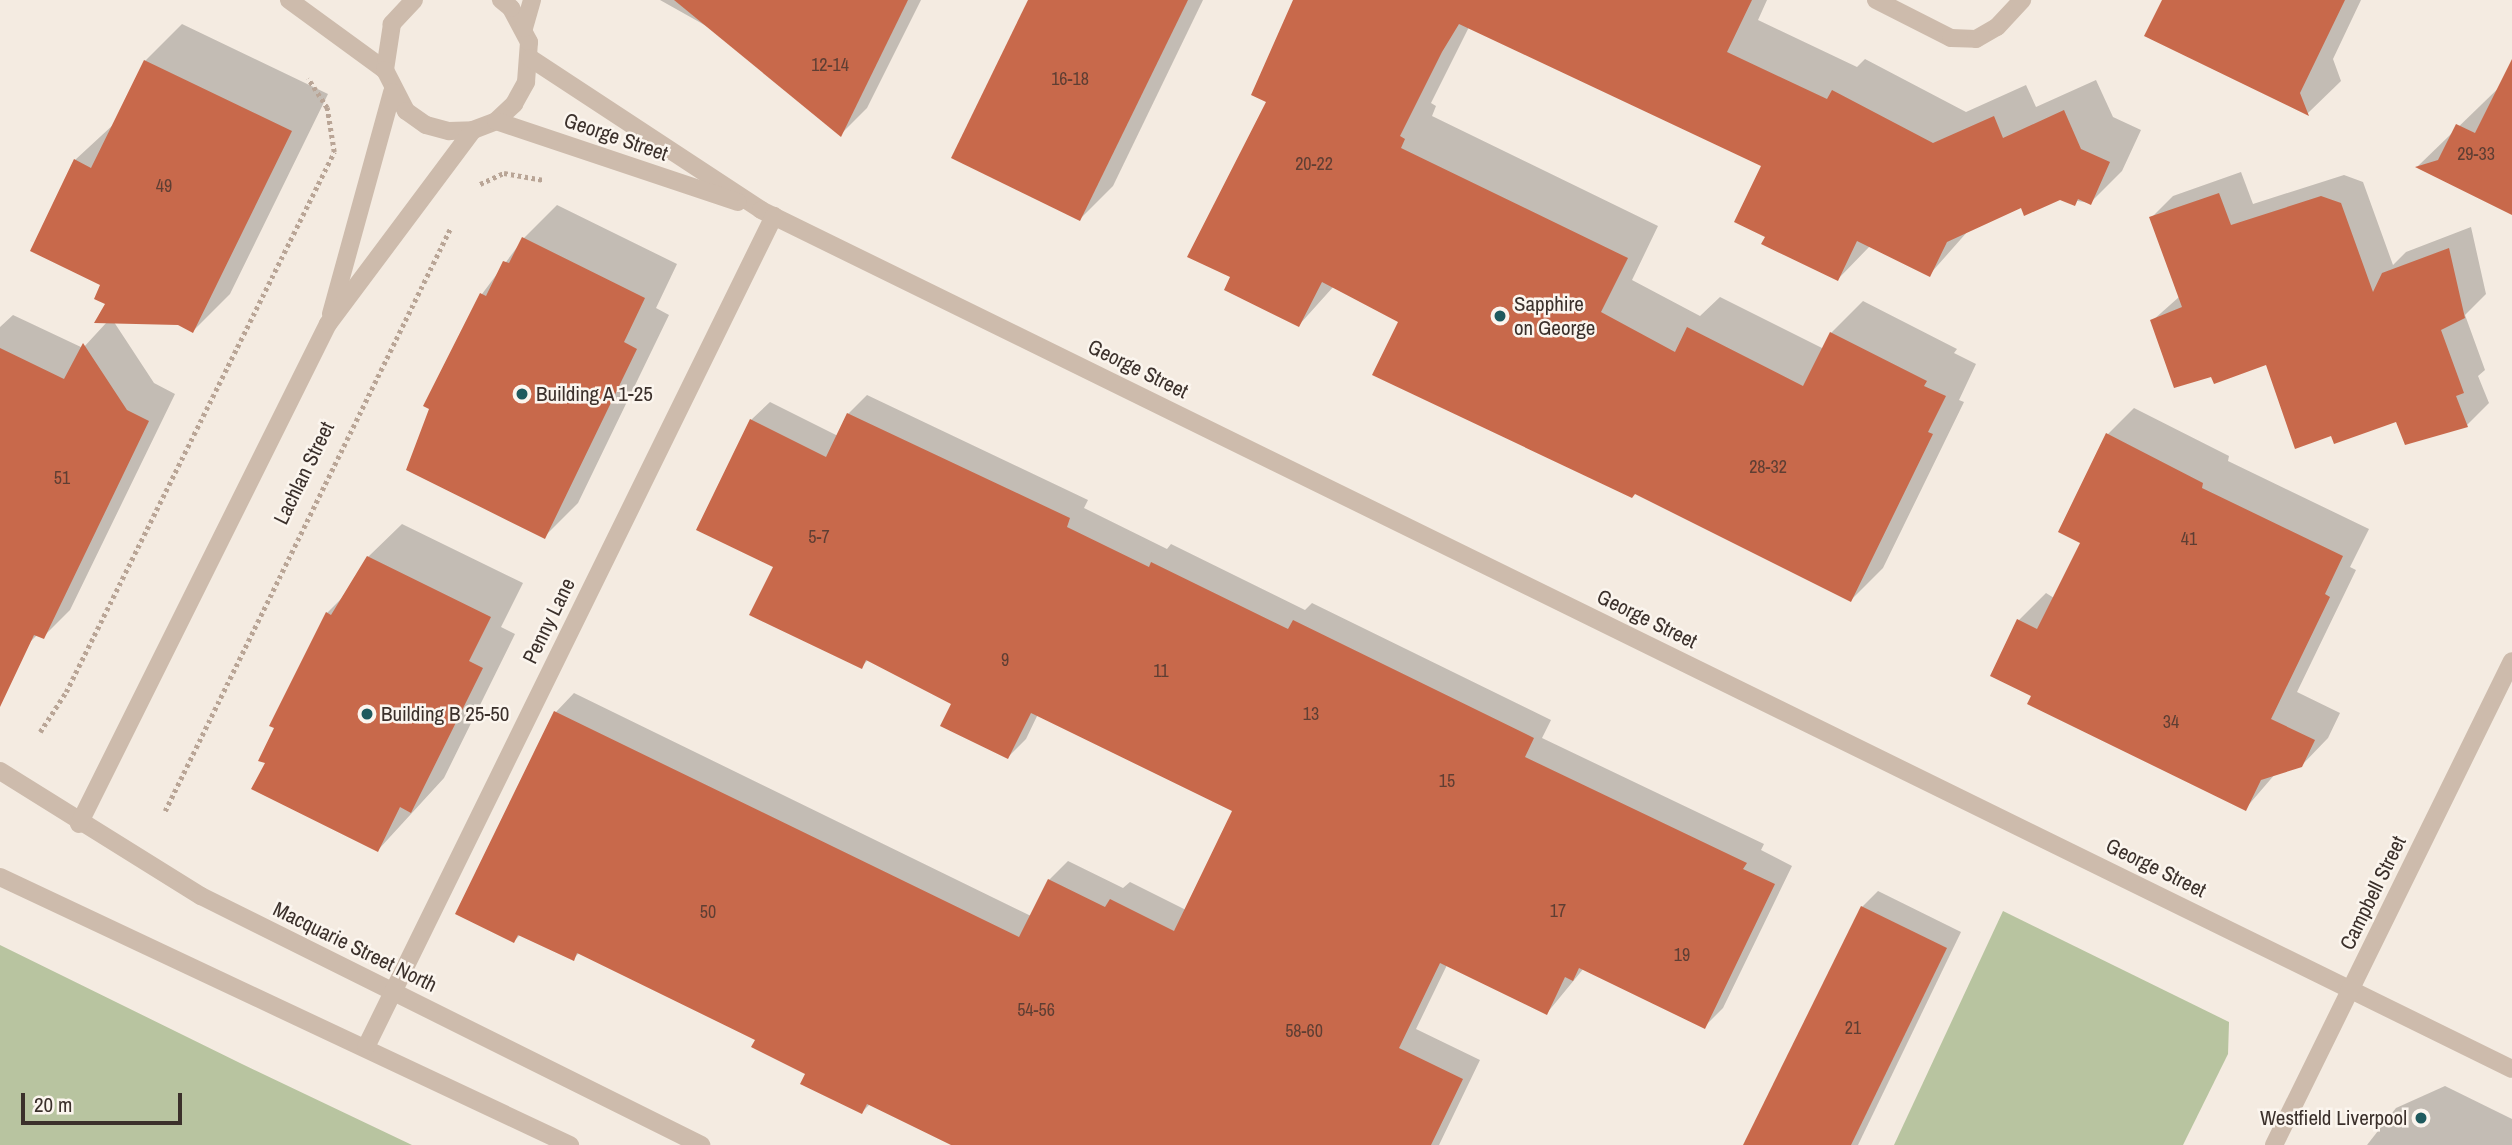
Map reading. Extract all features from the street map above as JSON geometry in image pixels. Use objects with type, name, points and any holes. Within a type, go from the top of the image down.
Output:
[{"type":"street","points":[[289,0],[384,69]]},
{"type":"street","points":[[501,0],[524,27]]},
{"type":"street","points":[[405,2],[392,24],[384,69],[393,92],[406,111],[426,125],[449,131],[473,130],[496,121],[514,104],[526,82],[530,58],[524,27],[532,0]]},
{"type":"street","points":[[1876,0],[1951,38],[1976,39],[1997,27],[2022,0]]},
{"type":"street","name":"George Street","points":[[530,58],[767,213],[2512,1069]]},
{"type":"street","points":[[328,324],[393,92]]},
{"type":"street","name":"George Street","points":[[496,121],[767,213]]},
{"type":"street","points":[[79,824],[328,324],[473,130]]},
{"type":"street","name":"Penny Lane","points":[[366,1047],[767,213]]},
{"type":"street","name":"Campbell Street","points":[[2274,1145],[2512,662]]},
{"type":"street","name":"Macquarie Street North","points":[[0,771],[79,824],[201,896],[701,1145]]},
{"type":"street","points":[[0,877],[570,1145]]},
{"type":"path","points":[[40,732],[66,692],[334,152],[327,108],[308,79]]},
{"type":"path","points":[[469,190],[504,173],[542,180]]},
{"type":"path","name":"Lachlan Street","points":[[165,811],[452,224]]},
{"type":"green space","points":[[2003,911],[2229,1022],[2228,1054],[2183,1145],[1894,1145]]},
{"type":"green space","points":[[0,945],[242,1064],[412,1145],[0,1145]]},
{"type":"building","points":[[674,0],[908,0],[841,137]]},
{"type":"building","points":[[1028,0],[1188,0],[1080,221],[951,158]]},
{"type":"building","points":[[1293,0],[1752,0],[1727,52],[1827,99],[1832,90],[1933,143],[1994,116],[2003,138],[2064,110],[2081,149],[2110,162],[2091,205],[2078,199],[2075,206],[2060,200],[2024,216],[2021,208],[1947,242],[1930,277],[1857,241],[1838,281],[1761,244],[1765,237],[1734,222],[1761,166],[1459,24],[1442,52],[1400,136],[1405,139],[1401,148],[1628,258],[1601,312],[1675,352],[1687,327],[1803,386],[1830,332],[1927,381],[1924,386],[1946,396],[1928,432],[1933,434],[1851,602],[1635,494],[1632,498],[1372,375],[1398,322],[1322,282],[1299,327],[1224,290],[1230,277],[1187,257],[1266,102],[1251,95]]},
{"type":"building","points":[[2162,0],[2345,0],[2300,93],[2309,116],[2144,36]]},
{"type":"building","points":[[2512,59],[2512,215],[2415,167],[2438,160],[2456,124],[2475,133]]},
{"type":"building","points":[[144,60],[292,131],[193,333],[178,325],[94,323],[105,304],[94,299],[100,285],[30,251],[74,159],[91,168]]},
{"type":"building","points":[[2219,193],[2231,225],[2321,196],[2341,203],[2373,292],[2382,273],[2449,248],[2465,318],[2441,330],[2464,393],[2456,396],[2468,427],[2405,445],[2396,422],[2334,444],[2331,436],[2295,449],[2266,365],[2214,384],[2211,377],[2174,388],[2150,320],[2182,307],[2149,217]]},
{"type":"building","name":"Building A 1-25","points":[[522,237],[645,298],[624,342],[637,349],[545,539],[406,470],[429,409],[423,406],[480,293],[486,296],[503,261],[509,263]]},
{"type":"building","points":[[83,343],[127,410],[149,421],[44,639],[34,635],[0,707],[0,348],[64,379]]},
{"type":"building","points":[[847,413],[1070,518],[1067,527],[1149,567],[1151,562],[1288,629],[1293,620],[1534,738],[1525,757],[1747,863],[1743,869],[1775,884],[1705,1029],[1579,968],[1573,981],[1565,977],[1547,1015],[1440,963],[1399,1048],[1463,1079],[1431,1145],[951,1145],[867,1104],[862,1114],[800,1084],[805,1074],[751,1047],[755,1040],[577,953],[574,961],[518,935],[514,943],[455,914],[554,711],[1019,937],[1048,879],[1105,907],[1110,899],[1174,931],[1232,811],[1031,713],[1008,759],[940,726],[951,704],[866,660],[862,669],[749,615],[773,567],[696,530],[750,419],[826,457]]},
{"type":"building","points":[[2106,433],[2203,483],[2202,488],[2343,556],[2325,594],[2330,597],[2271,719],[2315,740],[2302,767],[2261,780],[2246,811],[2027,704],[2031,696],[1990,676],[2017,619],[2037,629],[2080,543],[2058,532]]},
{"type":"building","name":"Building B 25-50","points":[[367,556],[491,617],[469,661],[483,668],[411,813],[400,807],[378,852],[251,789],[265,763],[258,761],[274,728],[269,726],[326,612],[331,615]]},
{"type":"building","points":[[1861,906],[1947,948],[1851,1145],[1743,1145]]},
{"type":"place","name":"Sapphire on George","points":[[1500,316]]},
{"type":"place","name":"Building A 1-25","points":[[522,394]]},
{"type":"place","name":"Building B 25-50","points":[[367,714]]},
{"type":"place","name":"Westfield Liverpool","points":[[2421,1118]]}]
